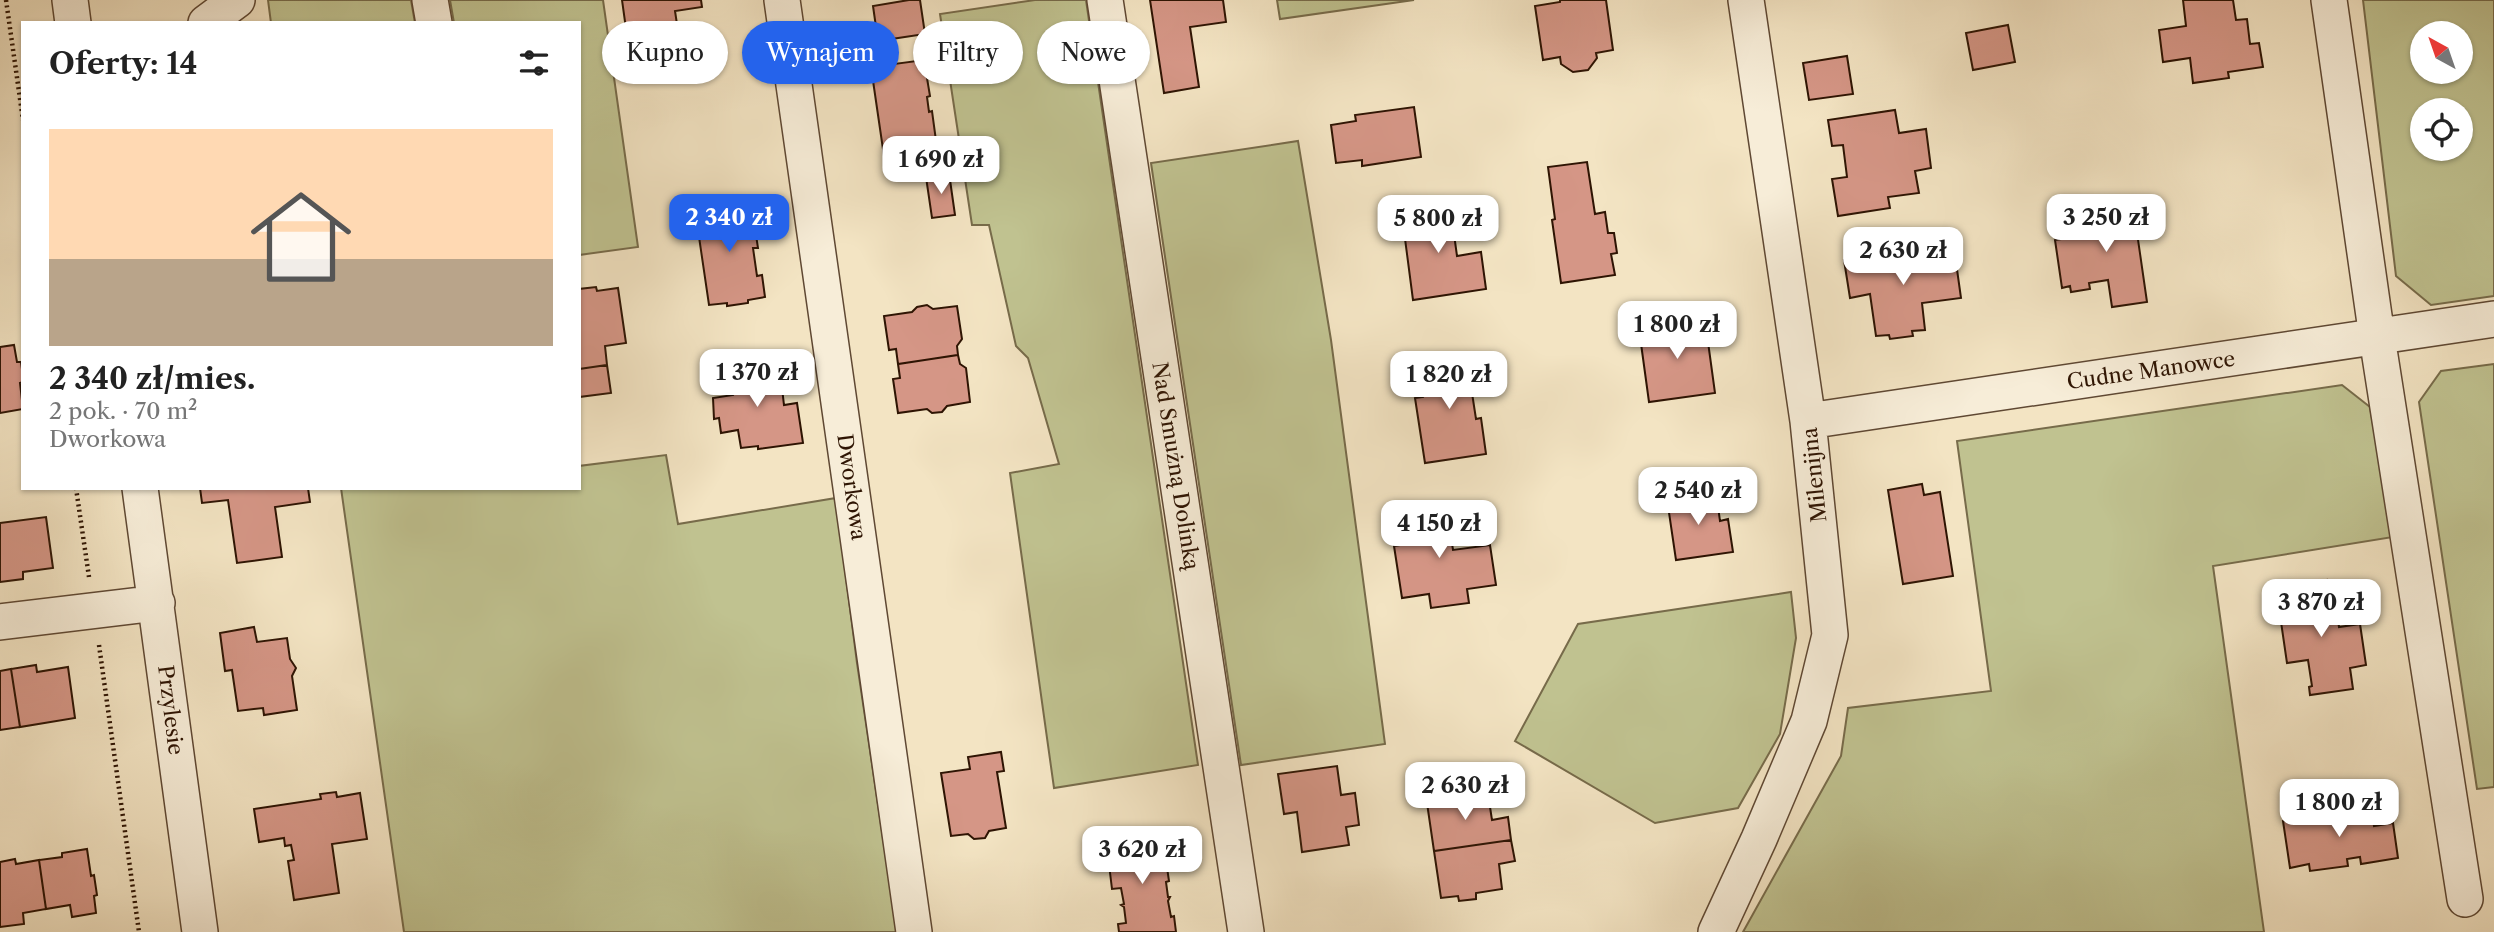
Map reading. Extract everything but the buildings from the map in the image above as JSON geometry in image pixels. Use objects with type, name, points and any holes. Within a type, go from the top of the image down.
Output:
[{"type":"street","points":[[70,0],[73,21]]},
{"type":"street","points":[[209,21],[237,0]]},
{"type":"street","points":[[430,0],[434,21]]},
{"type":"street","name":"Dworkowa","points":[[782,0],[914,932]]},
{"type":"street","name":"Nad Smużną Dolinką","points":[[1105,0],[1247,932]]},
{"type":"street","name":"Milenijna","points":[[1716,932],[1810,721],[1830,635],[1808,421],[1746,0]]},
{"type":"street","points":[[2329,0],[2377,337],[2465,899]]},
{"type":"street","name":"Cudne Manowce","points":[[1808,421],[2494,319]]},
{"type":"street","name":"Przylesie","points":[[140,490],[200,932]]},
{"type":"street","points":[[0,622],[157,603]]},
{"type":"path","points":[[6,0],[21,93]]},
{"type":"path","points":[[76,490],[139,932]]},
{"type":"green space","points":[[268,0],[411,0],[415,21],[271,21]]},
{"type":"green space","points":[[450,0],[603,0],[606,21],[602,21],[602,84],[615,84],[638,247],[581,255],[581,21],[454,21]]},
{"type":"green space","points":[[1035,0],[1086,0],[1089,21],[1037,21],[1037,84],[1098,84],[1198,765],[1054,788],[1010,473],[1059,464],[1028,358],[1016,346],[989,225],[972,225],[951,84],[1023,84],[1023,21],[941,21],[940,14]]},
{"type":"green space","points":[[1277,0],[1414,0],[1280,19]]},
{"type":"green space","points":[[2363,0],[2494,0],[2494,296],[2431,305],[2396,276]]},
{"type":"green space","points":[[1298,141],[1331,340],[1385,744],[1241,765],[1151,163]]},
{"type":"green space","points":[[2494,364],[2494,787],[2477,789],[2419,402],[2441,371]]},
{"type":"green space","points":[[2342,385],[2370,407],[2393,537],[2213,566],[2264,932],[1743,932],[1841,756],[1848,708],[1991,691],[1957,441]]},
{"type":"green space","points":[[666,455],[678,524],[836,498],[857,663],[897,932],[404,932],[341,490],[581,490],[581,466]]},
{"type":"green space","points":[[1791,592],[1796,638],[1780,734],[1738,808],[1655,823],[1515,741],[1578,624]]}]
